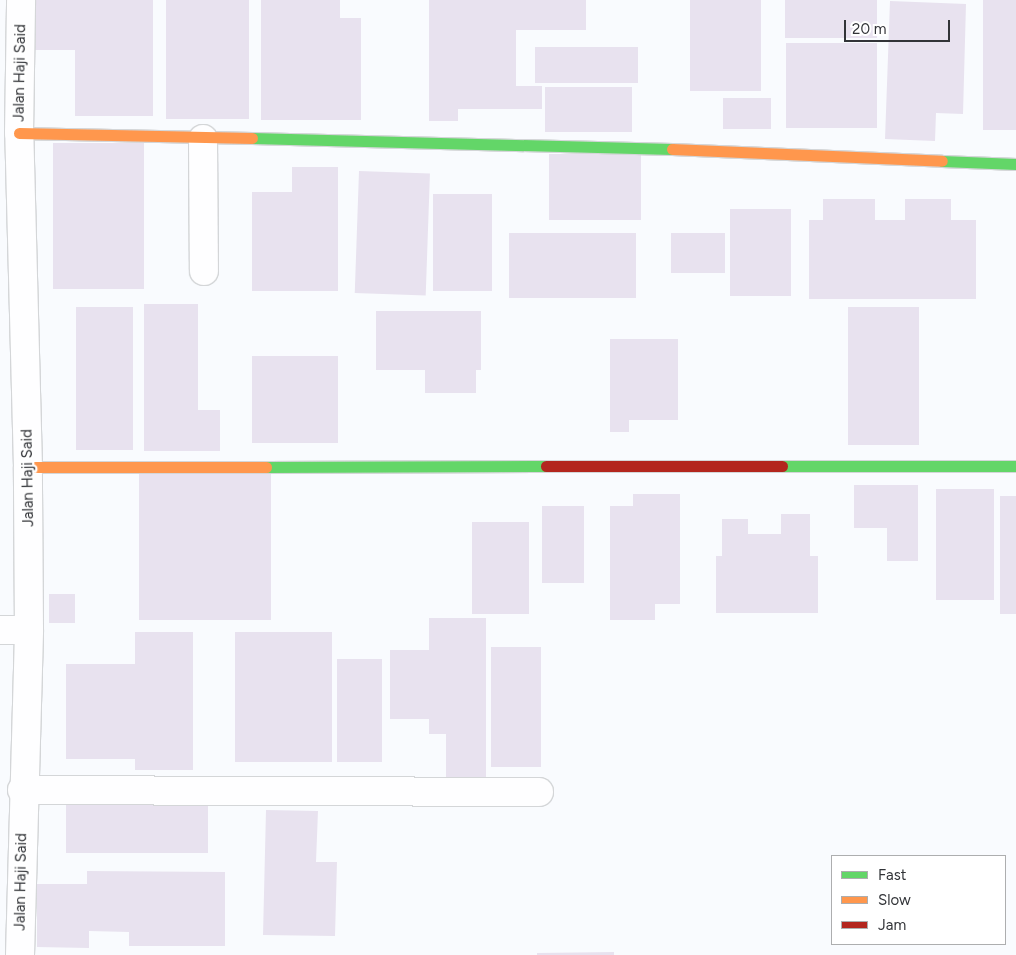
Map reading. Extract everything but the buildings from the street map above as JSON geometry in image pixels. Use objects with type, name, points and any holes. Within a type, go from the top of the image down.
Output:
[{"type":"street","name":"Jalan Haji Said","points":[[14,10],[19,133],[12,327],[28,467],[29,630],[22,790],[20,955]]},
{"type":"street","points":[[19,133],[204,139],[634,147],[1016,164]]},
{"type":"street","points":[[204,139],[204,272]]},
{"type":"street","points":[[28,467],[1016,466]]},
{"type":"street","points":[[0,630],[29,630]]},
{"type":"street","points":[[22,790],[539,792]]},
{"type":"traffic: fast","points":[[252,138],[672,149]]},
{"type":"traffic: fast","points":[[942,161],[1016,164]]},
{"type":"traffic: fast","points":[[266,467],[546,466]]},
{"type":"traffic: fast","points":[[782,466],[1016,466]]},
{"type":"traffic: slow","points":[[19,133],[252,138]]},
{"type":"traffic: slow","points":[[672,149],[942,161]]},
{"type":"traffic: slow","points":[[28,467],[266,467]]},
{"type":"traffic: jam","points":[[546,466],[782,466]]}]
